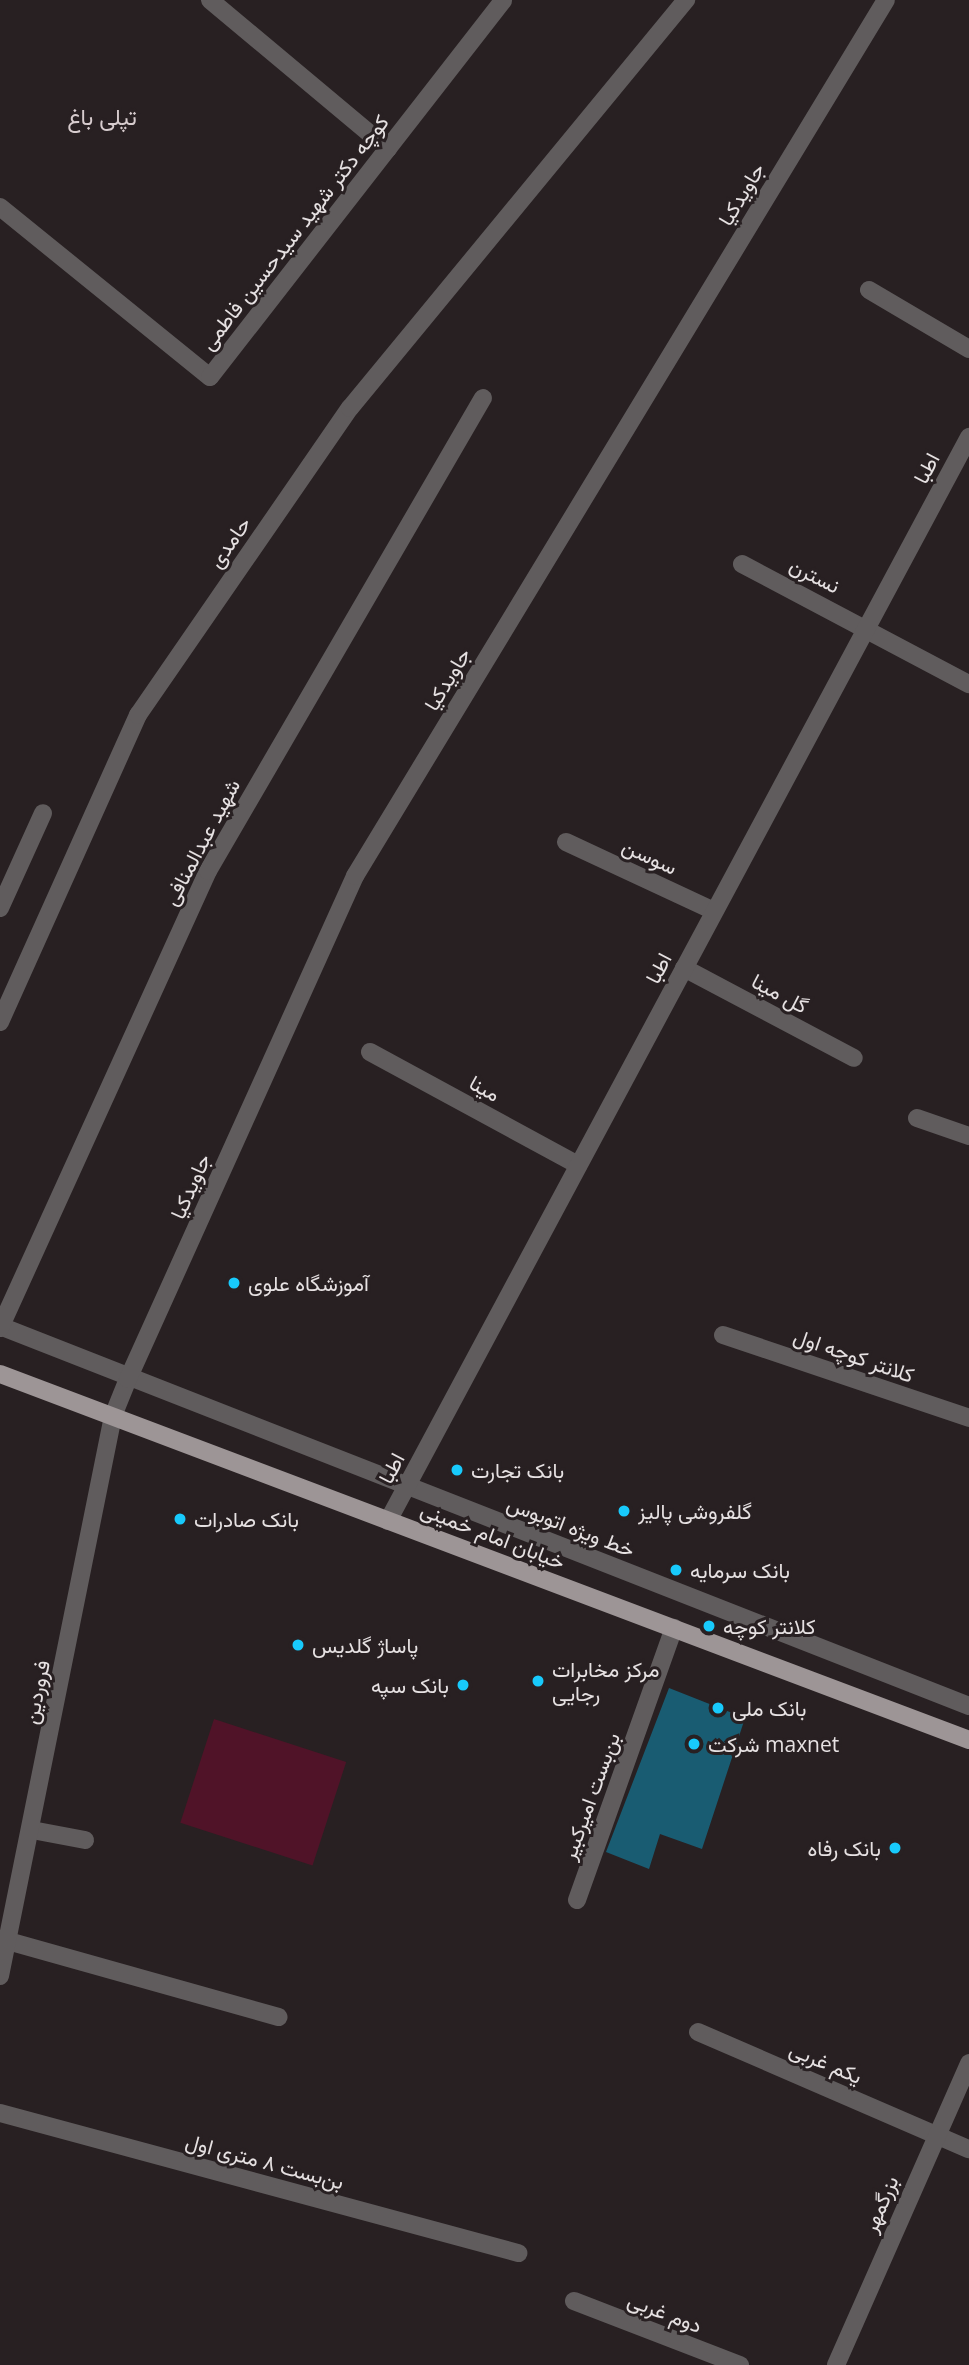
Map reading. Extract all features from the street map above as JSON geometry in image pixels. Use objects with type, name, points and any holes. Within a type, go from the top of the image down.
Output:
[{"type":"main road","name":"خیابان امام خمینی","points":[[0,1374],[969,1740]]},
{"type":"street","points":[[210,0],[387,149]]},
{"type":"street","name":"کوچه دکتر شهید سیدحسین فاطمی","points":[[0,207],[210,377],[503,0]]},
{"type":"street","name":"حامدی","points":[[0,1022],[138,715],[349,408],[571,134],[686,0]]},
{"type":"street","name":"جاویدکیا","points":[[113,1416],[355,876],[886,0]]},
{"type":"street","points":[[869,290],[969,349]]},
{"type":"street","name":"شهید عبدالمنافی","points":[[0,1327],[208,871],[483,398]]},
{"type":"street","name":"اطبا","points":[[388,1521],[969,437]]},
{"type":"street","name":"نسترن","points":[[742,564],[867,627],[969,684]]},
{"type":"street","points":[[0,908],[43,813]]},
{"type":"street","name":"سوسن","points":[[566,842],[714,911]]},
{"type":"street","name":"گل مینا","points":[[684,968],[854,1058]]},
{"type":"street","name":"مینا","points":[[370,1052],[578,1165]]},
{"type":"street","points":[[917,1118],[969,1136]]},
{"type":"street","name":"خط ویژه اتوبوس","points":[[0,1327],[969,1706]]},
{"type":"street","name":"کلانتر کوچه اول","points":[[723,1335],[969,1418]]},
{"type":"street","name":"فروردین","points":[[0,1976],[32,1830],[113,1416]]},
{"type":"street","name":"بن‌بست امیرکبیر","points":[[577,1900],[674,1628]]},
{"type":"street","points":[[32,1830],[85,1840]]},
{"type":"street","points":[[8,1941],[279,2017]]},
{"type":"street","name":"یکم غربی","points":[[698,2032],[969,2149]]},
{"type":"street","name":"بزرگمهر","points":[[836,2365],[935,2134],[969,2063]]},
{"type":"street","name":"بن‌بست ۸ متری اول","points":[[0,2113],[518,2253]]},
{"type":"street","name":"دوم غربی","points":[[574,2301],[740,2365]]},
{"type":"shaded area","points":[[214,1719],[346,1762],[313,1866],[180,1823]]},
{"type":"building","points":[[669,1688],[745,1718],[702,1849],[660,1834],[649,1869],[606,1852]]},
{"type":"place","name":"آموزشگاه علوی","points":[[234,1283]]},
{"type":"place","name":"بانک تجارت","points":[[457,1470]]},
{"type":"place","name":"گلفروشی پالیز","points":[[624,1511]]},
{"type":"place","name":"بانک صادرات","points":[[180,1519]]},
{"type":"place","name":"بانک سرمایه","points":[[676,1570]]},
{"type":"place","name":"کلانتر کوچه","points":[[709,1626]]},
{"type":"place","name":"پاساژ گلدیس","points":[[298,1645]]},
{"type":"place","name":"مرکز مخابرات رجایی","points":[[538,1681]]},
{"type":"place","name":"بانک سپه","points":[[463,1685]]},
{"type":"place","name":"بانک ملی","points":[[718,1708]]},
{"type":"place","name":"شرکت maxnet","points":[[694,1744]]},
{"type":"place","name":"بانک رفاه","points":[[895,1848]]},
{"type":"district","name":"تپلی باغ","points":[[102,116]]}]
